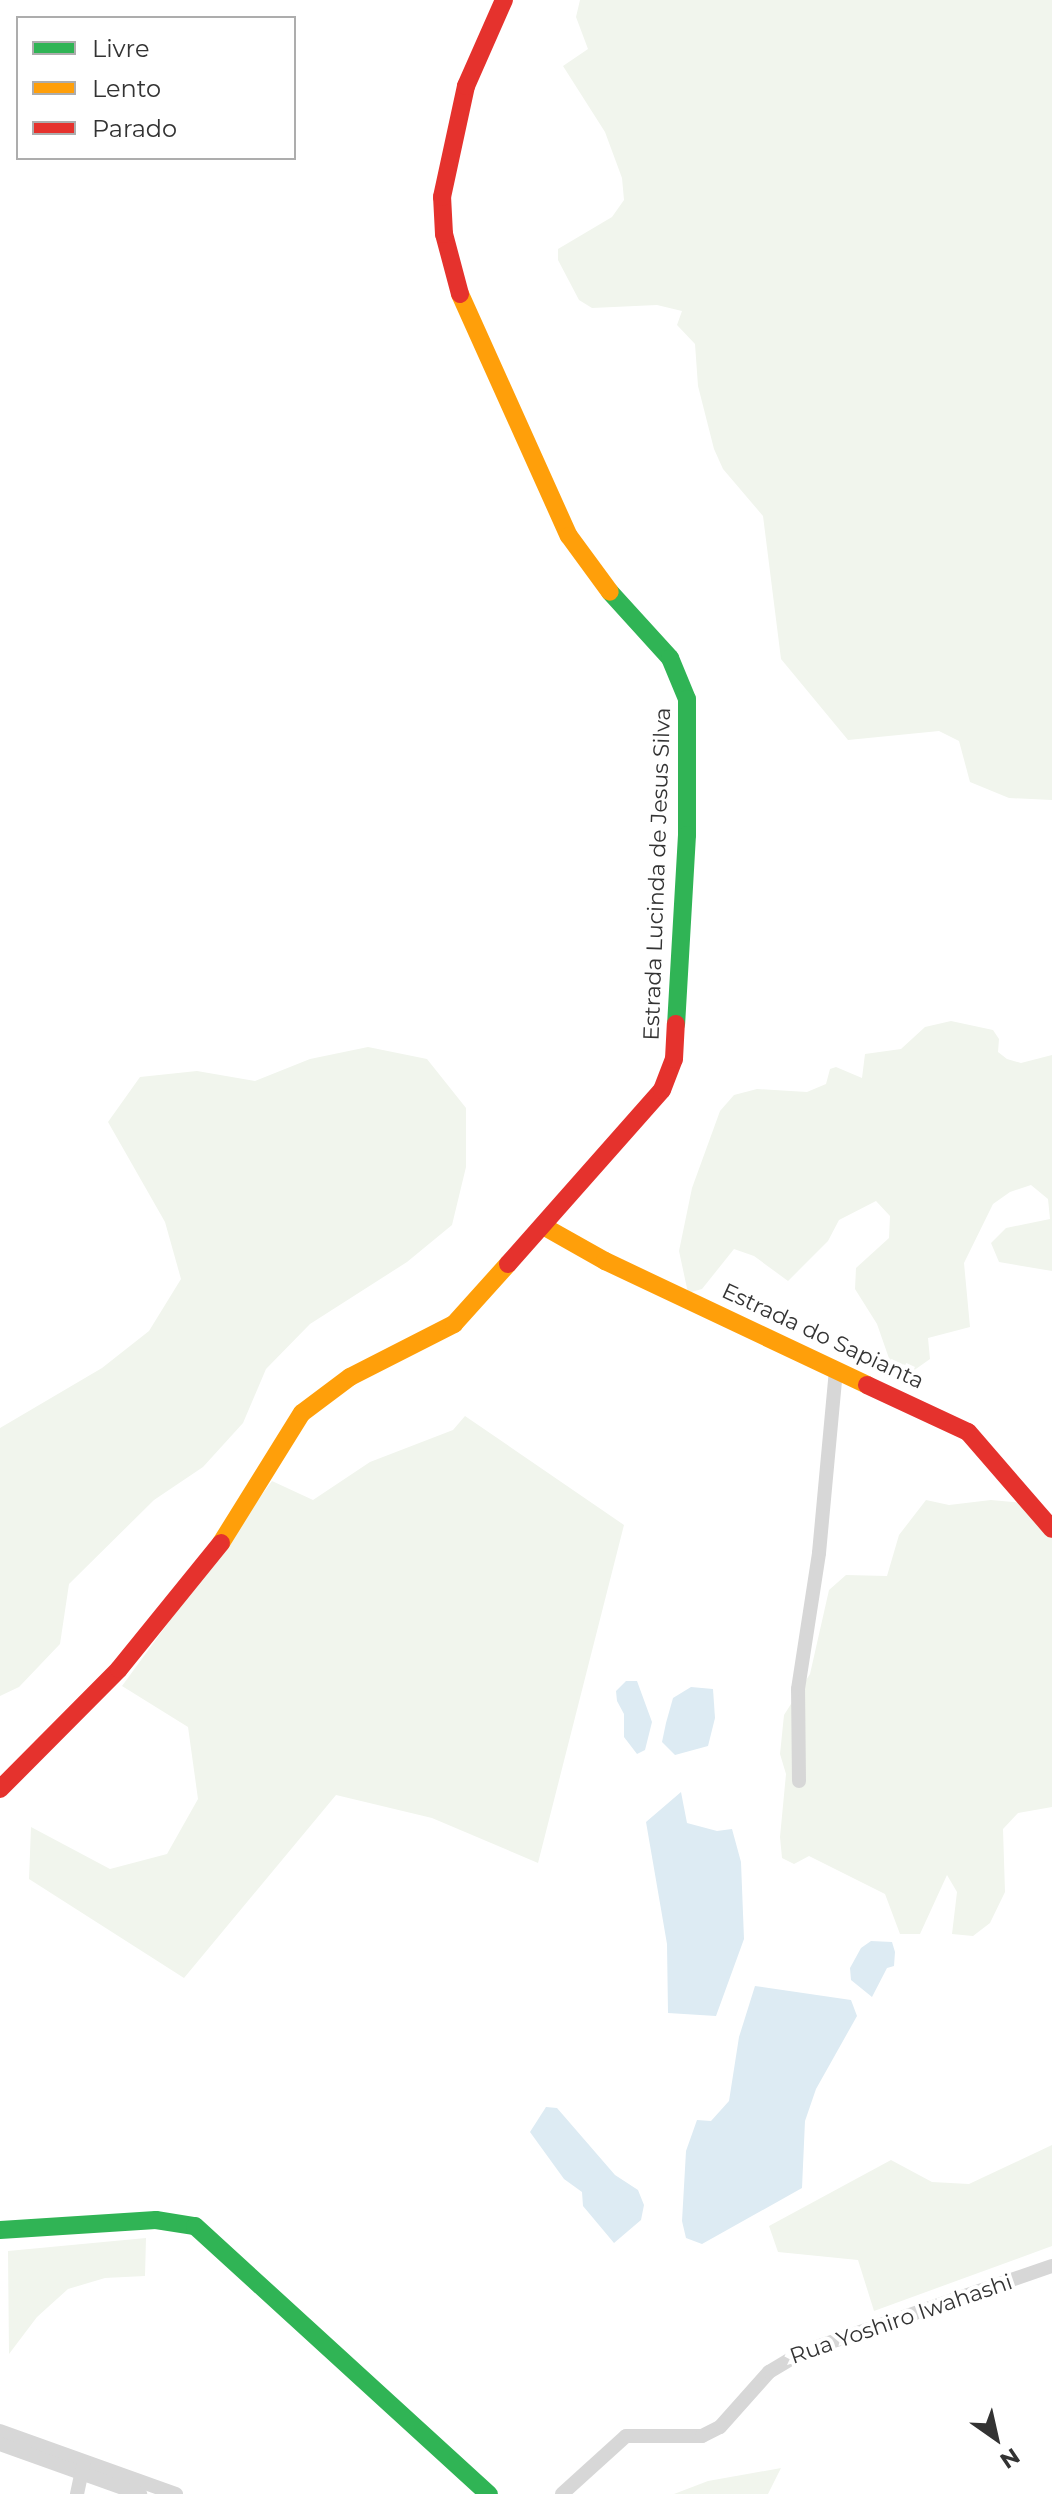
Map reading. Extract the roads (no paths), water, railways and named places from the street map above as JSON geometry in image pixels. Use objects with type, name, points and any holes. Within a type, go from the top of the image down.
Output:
[{"type":"main road","name":"Estrada Lucinda de Jesus Silva","points":[[0,1789],[119,1669],[215,1552],[302,1413],[350,1377],[454,1324],[646,1112],[662,1090],[674,1059],[687,835],[687,699],[670,658],[569,536],[462,300],[446,245],[442,197],[453,138],[466,86],[504,0]]},
{"type":"main road","name":"Estrada do Sapianta","points":[[543,1226],[605,1261],[968,1432],[988,1449],[1052,1529]]},
{"type":"main road","points":[[0,2230],[156,2220],[195,2226],[489,2494]]},
{"type":"street","points":[[799,1781],[798,1689],[819,1553],[836,1369]]},
{"type":"street","name":"Rua Yoshiro Iwahashi","points":[[562,2494],[626,2436],[675,2438],[720,2427],[769,2372],[802,2352],[1052,2266]]},
{"type":"street","points":[[0,2431],[140,2494]]},
{"type":"street","points":[[0,2444],[176,2494]]},
{"type":"street","points":[[77,2494],[83,2467]]}]
